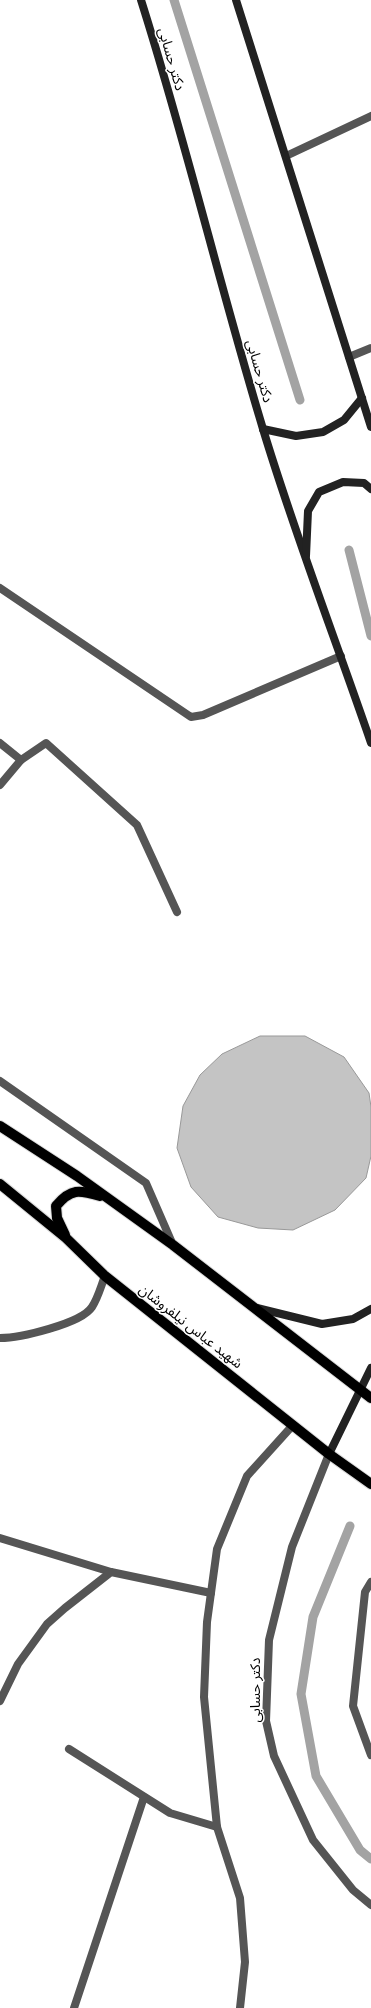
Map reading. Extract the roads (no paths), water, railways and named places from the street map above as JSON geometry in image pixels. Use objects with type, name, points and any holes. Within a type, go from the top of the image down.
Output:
[{"type":"main road","name":"دکتر حسابی","points":[[141,0],[263,429],[306,562],[342,656],[371,743]]},
{"type":"main road","points":[[236,0],[371,427]]},
{"type":"main road","points":[[263,429],[296,436],[323,432],[344,420],[362,398]]},
{"type":"main road","points":[[306,562],[308,511],[319,492],[343,482],[364,483],[371,489]]},
{"type":"main road","points":[[0,1126],[108,1198],[173,1244],[371,1398]]},
{"type":"main road","name":"شهید عباس نیلفروشان","points":[[0,1184],[66,1238],[105,1276],[329,1454],[371,1484]]},
{"type":"main road","points":[[66,1238],[57,1218],[56,1206],[66,1194],[82,1191],[108,1198]]},
{"type":"main road","points":[[255,1308],[322,1324],[353,1319],[371,1309]]},
{"type":"main road","points":[[329,1454],[371,1368]]},
{"type":"street","points":[[286,156],[371,116]]},
{"type":"street","points":[[349,357],[371,348]]},
{"type":"street","points":[[0,588],[190,717],[203,715],[342,656]]},
{"type":"street","points":[[0,743],[21,760]]},
{"type":"street","points":[[0,786],[21,760],[46,743],[137,825],[177,912]]},
{"type":"street","points":[[0,1081],[146,1183],[173,1244]]},
{"type":"street","points":[[0,1338],[10,1338],[65,1325],[91,1309],[105,1276]]},
{"type":"street","points":[[240,2008],[245,1962],[240,1898],[216,1827],[204,1697],[207,1622],[217,1549],[247,1476],[293,1425]]},
{"type":"street","name":"دکتر حسابی","points":[[329,1454],[292,1547],[269,1640],[266,1722],[274,1756],[314,1840],[353,1890],[371,1905]]},
{"type":"street","points":[[0,1538],[112,1572],[211,1593]]},
{"type":"street","points":[[0,1701],[18,1664],[47,1624],[65,1608],[112,1572]]},
{"type":"street","points":[[371,1582],[365,1592],[353,1706],[371,1755]]},
{"type":"street","points":[[69,1750],[170,1813],[216,1827]]},
{"type":"street","points":[[74,2008],[144,1797]]},
{"type":"waterway","points":[[174,0],[300,400]]},
{"type":"waterway","points":[[349,550],[371,636]]},
{"type":"waterway","points":[[350,1526],[313,1617],[301,1694],[316,1776],[360,1850],[371,1859]]}]
